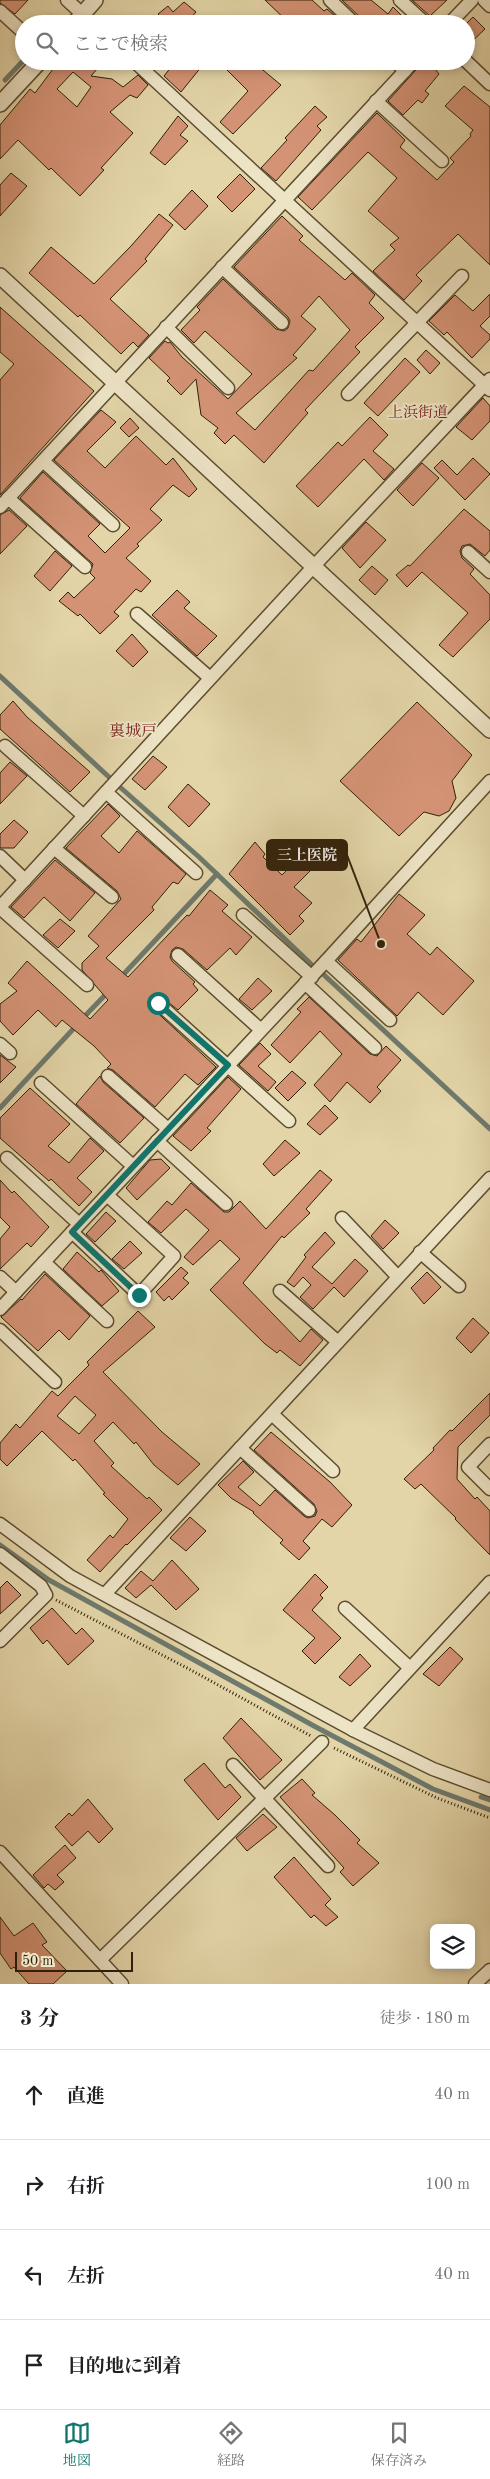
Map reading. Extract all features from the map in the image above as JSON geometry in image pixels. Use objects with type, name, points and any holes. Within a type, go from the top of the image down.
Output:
[{"type":"street","points":[[67,0],[78,15]]},
{"type":"street","points":[[86,15],[95,0]]},
{"type":"street","points":[[330,0],[346,15]]},
{"type":"street","points":[[400,0],[416,15]]},
{"type":"street","points":[[458,15],[472,0]]},
{"type":"street","points":[[484,0],[490,6]]},
{"type":"street","points":[[0,11],[15,25]]},
{"type":"street","points":[[0,104],[32,70]]},
{"type":"street","points":[[87,985],[0,908],[313,566],[488,384],[418,323],[144,70]]},
{"type":"street","points":[[475,70],[490,84]]},
{"type":"street","points":[[85,567],[4,503],[405,71]]},
{"type":"street","points":[[376,101],[442,162]]},
{"type":"street","points":[[222,267],[282,323]]},
{"type":"street","points":[[0,276],[490,730]]},
{"type":"street","points":[[348,394],[462,276]]},
{"type":"street","points":[[166,327],[228,388]]},
{"type":"street","points":[[42,461],[113,526]]},
{"type":"street","points":[[468,552],[490,572]]},
{"type":"street","points":[[138,614],[210,678]]},
{"type":"street","points":[[5,746],[84,816]]},
{"type":"street","points":[[0,1309],[326,961],[490,781]]},
{"type":"street","points":[[106,792],[196,873]]},
{"type":"street","points":[[54,848],[112,897]]},
{"type":"street","points":[[0,856],[25,880]]},
{"type":"street","points":[[243,915],[375,1048]]},
{"type":"street","points":[[178,955],[261,1030]]},
{"type":"street","points":[[326,961],[390,1020]]},
{"type":"street","points":[[158,1003],[289,1121]]},
{"type":"street","points":[[0,1044],[10,1053]]},
{"type":"street","points":[[108,1076],[168,1129]]},
{"type":"street","points":[[41,1082],[133,1166]]},
{"type":"street","points":[[157,1141],[226,1204]]},
{"type":"street","points":[[7,1158],[139,1295],[174,1256],[107,1195]]},
{"type":"street","points":[[105,1594],[490,1178]]},
{"type":"street","points":[[342,1218],[398,1277]]},
{"type":"street","points":[[420,1252],[459,1286]]},
{"type":"street","points":[[44,1262],[107,1321]]},
{"type":"street","points":[[0,1277],[16,1292]]},
{"type":"street","points":[[280,1291],[338,1342]]},
{"type":"street","points":[[0,1330],[55,1382]]},
{"type":"street","points":[[272,1414],[333,1471]]},
{"type":"street","points":[[490,1444],[468,1468],[490,1489]]},
{"type":"street","points":[[240,1448],[309,1510]]},
{"type":"street","points":[[0,1524],[70,1576],[353,1730],[433,1769],[490,1790]]},
{"type":"street","points":[[0,1554],[41,1586],[46,1595],[0,1641]]},
{"type":"street","points":[[353,1730],[490,1582]]},
{"type":"street","points":[[345,1608],[410,1668]]},
{"type":"street","points":[[100,1960],[322,1742]]},
{"type":"street","points":[[233,1765],[328,1866]]},
{"type":"street","points":[[0,1852],[122,1984]]},
{"type":"street","points":[[475,1984],[490,1970]]},
{"type":"path","points":[[46,1595],[189,1669],[322,1742],[437,1798],[490,1818]]},
{"type":"building","points":[[0,0],[28,0],[15,14],[0,3]]},
{"type":"building","points":[[265,0],[312,0],[324,11],[327,9],[334,15],[281,15]]},
{"type":"building","points":[[342,0],[371,0],[388,14],[393,7],[401,15],[358,15]]},
{"type":"building","points":[[412,0],[447,0],[431,15]]},
{"type":"building","points":[[184,2],[196,12],[193,15],[158,14],[168,6],[173,12]]},
{"type":"building","points":[[475,19],[485,29],[475,38]]},
{"type":"building","points":[[52,70],[96,70],[91,76],[112,79],[123,87],[138,75],[148,85],[137,98],[130,95],[110,112],[133,133],[101,168],[104,170],[80,196],[18,140],[0,159],[0,125],[30,89],[35,93]],"holes":[[[73,72],[91,87],[77,107],[57,89]]]},
{"type":"building","points":[[169,70],[199,70],[181,92],[164,76]]},
{"type":"building","points":[[227,70],[263,70],[281,85],[233,134],[220,122],[248,91]]},
{"type":"building","points":[[416,70],[436,70],[439,74],[425,91],[429,94],[422,103],[418,100],[403,115],[388,101]]},
{"type":"building","points":[[464,86],[490,107],[490,265],[458,234],[416,275],[422,281],[404,300],[373,271],[395,250],[390,245],[399,238],[368,211],[397,178],[368,152],[312,210],[298,197],[377,113],[405,140],[400,147],[437,180],[454,162],[450,158],[471,136],[470,134],[473,130],[445,106]]},
{"type":"building","points":[[315,106],[327,117],[317,126],[321,130],[276,181],[261,168],[287,140],[285,138]]},
{"type":"building","points":[[178,116],[188,126],[180,135],[188,141],[165,165],[150,153]]},
{"type":"building","points":[[11,173],[27,186],[0,216],[0,185]]},
{"type":"building","points":[[240,174],[255,189],[232,212],[217,197]]},
{"type":"building","points":[[192,190],[208,206],[185,230],[169,215]]},
{"type":"building","points":[[159,214],[173,225],[145,259],[147,261],[110,299],[149,335],[138,347],[133,342],[121,354],[80,315],[78,317],[29,273],[51,247],[94,284]]},
{"type":"building","points":[[282,216],[303,236],[299,240],[345,280],[352,273],[375,295],[369,303],[384,318],[355,347],[360,352],[305,410],[308,413],[264,463],[234,435],[225,444],[214,433],[218,428],[201,415],[196,379],[181,395],[167,381],[170,378],[149,358],[165,341],[170,342],[182,357],[228,399],[252,374],[205,331],[194,343],[181,330],[200,310],[197,307],[223,279],[276,329],[284,331],[288,328],[290,321],[288,317],[234,267]],"holes":[[[319,296],[350,330],[313,371],[309,370],[255,430],[236,413],[297,358],[293,355],[316,329],[301,316]]]},
{"type":"building","points":[[490,294],[490,316],[480,326],[490,335],[490,339],[472,358],[447,332],[444,335],[429,321],[455,295],[473,311]]},
{"type":"building","points":[[0,307],[94,391],[0,495],[0,380],[14,364],[0,352]]},
{"type":"building","points":[[426,350],[440,363],[430,374],[417,360]]},
{"type":"building","points":[[405,358],[420,372],[378,416],[364,403]]},
{"type":"building","points":[[483,398],[490,406],[490,421],[472,440],[456,427]]},
{"type":"building","points":[[101,410],[116,422],[87,451],[105,468],[136,436],[166,465],[173,458],[197,489],[189,497],[173,485],[150,509],[162,520],[137,544],[139,546],[126,558],[151,581],[141,592],[136,589],[114,612],[119,616],[100,634],[80,614],[78,616],[59,601],[68,592],[74,598],[95,578],[90,573],[93,564],[20,498],[43,472],[100,524],[88,536],[105,553],[130,528],[54,460]]},
{"type":"building","points":[[370,417],[388,435],[373,451],[394,469],[384,480],[364,459],[318,507],[296,486],[338,442],[342,446]]},
{"type":"building","points":[[130,418],[139,428],[129,437],[120,428]]},
{"type":"building","points":[[473,458],[490,474],[465,500],[434,468],[442,460],[457,475]]},
{"type":"building","points":[[422,463],[439,478],[413,506],[397,490]]},
{"type":"building","points":[[464,509],[490,531],[490,550],[485,556],[470,544],[462,546],[460,551],[462,558],[474,569],[470,574],[490,595],[490,619],[453,657],[439,645],[468,613],[422,572],[407,587],[396,575],[408,565],[410,566]]},
{"type":"building","points":[[9,510],[27,526],[0,554],[0,515]]},
{"type":"building","points":[[366,522],[386,540],[360,568],[342,548]]},
{"type":"building","points":[[55,551],[72,566],[50,591],[34,576]]},
{"type":"building","points":[[372,566],[388,580],[375,595],[359,580]]},
{"type":"building","points":[[177,590],[190,602],[184,608],[217,636],[197,656],[152,615]]},
{"type":"building","points":[[132,634],[148,652],[133,667],[116,651]]},
{"type":"building","points":[[13,701],[27,717],[90,772],[70,792],[0,729],[0,715]]},
{"type":"building","points":[[417,702],[472,755],[452,781],[456,798],[449,811],[439,816],[424,812],[399,836],[340,781]]},
{"type":"building","points":[[153,756],[167,767],[145,790],[132,779]]},
{"type":"building","points":[[10,762],[27,776],[0,804],[0,773]]},
{"type":"building","points":[[188,784],[210,804],[189,827],[168,807]]},
{"type":"building","points":[[108,804],[120,816],[101,836],[119,853],[137,831],[186,874],[178,884],[173,882],[152,907],[154,910],[106,958],[128,977],[187,915],[189,916],[210,890],[228,905],[222,911],[252,937],[236,955],[230,948],[207,970],[183,949],[176,947],[172,950],[170,957],[172,961],[195,982],[193,984],[198,990],[178,1010],[159,995],[152,998],[150,1006],[216,1067],[198,1085],[185,1074],[155,1107],[113,1070],[107,1068],[111,1064],[94,1046],[62,1020],[56,1027],[38,1010],[13,1035],[0,1021],[0,1004],[17,991],[8,983],[27,961],[90,1019],[108,1000],[82,970],[82,963],[99,946],[88,936],[121,899],[117,891],[66,848]]},
{"type":"building","points":[[14,820],[28,832],[14,848],[0,848],[0,834]]},
{"type":"building","points":[[255,842],[265,854],[263,857],[282,875],[312,844],[325,856],[294,887],[312,903],[299,916],[304,921],[290,935],[229,874]]},
{"type":"building","points":[[55,860],[95,893],[70,921],[44,897],[24,918],[11,907]]},
{"type":"building","points":[[399,894],[425,915],[407,934],[430,955],[437,947],[474,981],[443,1015],[418,992],[397,1016],[338,960],[357,939],[361,942]]},
{"type":"building","points":[[60,919],[75,931],[58,948],[43,935]]},
{"type":"building","points":[[258,978],[272,991],[252,1010],[239,999]]},
{"type":"building","points":[[309,997],[370,1054],[377,1056],[386,1046],[401,1060],[377,1087],[381,1091],[370,1103],[347,1082],[330,1102],[314,1085],[342,1054],[320,1031],[290,1063],[271,1045],[301,1012],[297,1009]]},
{"type":"building","points":[[260,1043],[271,1054],[258,1066],[276,1082],[268,1091],[239,1065]]},
{"type":"building","points":[[0,1055],[16,1067],[0,1083]]},
{"type":"building","points":[[292,1071],[306,1083],[288,1101],[275,1088]]},
{"type":"building","points":[[100,1076],[103,1082],[144,1118],[120,1143],[76,1104]]},
{"type":"building","points":[[228,1077],[241,1089],[207,1128],[211,1131],[191,1151],[173,1136]]},
{"type":"building","points":[[30,1088],[70,1124],[48,1146],[69,1163],[90,1138],[104,1151],[77,1178],[92,1192],[79,1206],[51,1179],[49,1181],[0,1138],[0,1118]]},
{"type":"building","points":[[325,1105],[338,1118],[320,1135],[307,1124]]},
{"type":"building","points":[[285,1140],[300,1153],[274,1176],[263,1164]]},
{"type":"building","points":[[161,1159],[170,1168],[137,1200],[126,1188],[150,1160]]},
{"type":"building","points":[[320,1170],[332,1180],[306,1209],[310,1213],[284,1238],[282,1236],[243,1283],[300,1342],[311,1329],[323,1340],[300,1366],[280,1350],[277,1353],[265,1344],[210,1290],[240,1259],[220,1240],[193,1265],[184,1257],[209,1230],[186,1209],[161,1233],[148,1222],[167,1201],[172,1205],[191,1183],[224,1212],[229,1212],[240,1201],[266,1229]]},
{"type":"building","points":[[0,1180],[12,1193],[14,1191],[49,1227],[31,1247],[27,1243],[0,1269],[0,1239],[10,1227],[0,1217]]},
{"type":"building","points":[[106,1212],[116,1221],[95,1242],[86,1234]]},
{"type":"building","points":[[385,1220],[399,1233],[383,1249],[371,1236]]},
{"type":"building","points":[[325,1232],[335,1243],[312,1267],[332,1284],[355,1259],[368,1271],[344,1297],[334,1287],[313,1309],[300,1297],[311,1285],[303,1277],[294,1287],[287,1282],[306,1257],[304,1255]]},
{"type":"building","points":[[130,1241],[142,1253],[124,1269],[112,1259]]},
{"type":"building","points":[[77,1252],[99,1272],[101,1270],[119,1291],[102,1306],[63,1269]]},
{"type":"building","points":[[181,1267],[188,1273],[183,1278],[189,1283],[172,1300],[169,1296],[164,1301],[156,1292]]},
{"type":"building","points":[[427,1272],[441,1287],[424,1304],[411,1288]]},
{"type":"building","points":[[45,1274],[90,1316],[69,1340],[59,1330],[38,1351],[1,1317],[22,1300]]},
{"type":"building","points":[[138,1311],[155,1327],[103,1372],[162,1432],[200,1464],[178,1485],[154,1465],[136,1442],[134,1444],[113,1422],[94,1441],[114,1463],[111,1466],[162,1510],[100,1572],[87,1560],[110,1535],[113,1538],[128,1519],[103,1494],[105,1493],[75,1459],[73,1461],[42,1431],[7,1466],[0,1459],[0,1443],[16,1424],[20,1428],[52,1391],[58,1396],[89,1365],[87,1362]],"holes":[[[75,1396],[96,1415],[79,1434],[57,1416]]]},
{"type":"building","points":[[473,1318],[489,1333],[471,1353],[456,1338]]},
{"type":"building","points":[[490,1393],[490,1415],[458,1447],[457,1479],[475,1499],[477,1497],[490,1511],[490,1555],[421,1484],[415,1489],[404,1479],[434,1450],[433,1448],[450,1430],[452,1431]]},
{"type":"building","points":[[271,1432],[330,1482],[352,1505],[332,1527],[322,1519],[303,1541],[310,1548],[299,1560],[280,1543],[283,1540],[254,1512],[231,1498],[218,1485],[243,1461],[254,1472],[238,1487],[260,1506],[275,1490],[304,1516],[308,1518],[315,1516],[317,1511],[314,1504],[254,1450]]},
{"type":"building","points":[[190,1517],[206,1531],[186,1551],[170,1538]]},
{"type":"building","points":[[172,1560],[199,1589],[176,1610],[151,1585],[136,1598],[125,1588],[141,1571],[153,1581]]},
{"type":"building","points":[[315,1574],[328,1587],[320,1595],[323,1598],[312,1610],[341,1638],[315,1664],[302,1651],[315,1638],[283,1610]]},
{"type":"building","points":[[7,1581],[21,1595],[0,1614],[0,1588]]},
{"type":"building","points":[[52,1608],[76,1634],[82,1628],[94,1641],[68,1665],[47,1640],[43,1644],[30,1628]]},
{"type":"building","points":[[450,1647],[463,1659],[439,1686],[423,1674]]},
{"type":"building","points":[[360,1654],[371,1666],[350,1686],[339,1677]]},
{"type":"building","points":[[241,1718],[282,1760],[260,1780],[223,1738]]},
{"type":"building","points":[[204,1763],[225,1788],[230,1784],[241,1797],[218,1820],[184,1780]]},
{"type":"building","points":[[302,1779],[315,1793],[312,1795],[360,1840],[357,1843],[379,1863],[353,1886],[340,1872],[344,1868],[280,1797]]},
{"type":"building","points":[[88,1799],[113,1829],[99,1843],[88,1831],[72,1846],[55,1827],[69,1813],[72,1816]]},
{"type":"building","points":[[263,1814],[277,1827],[247,1851],[236,1838]]},
{"type":"building","points":[[65,1845],[76,1858],[57,1875],[64,1882],[55,1890],[48,1884],[44,1888],[33,1875]]},
{"type":"building","points":[[294,1857],[331,1899],[325,1905],[338,1917],[326,1926],[314,1915],[311,1918],[274,1877]]},
{"type":"building","points":[[0,1917],[14,1936],[33,1923],[47,1942],[42,1945],[67,1971],[53,1984],[29,1984],[14,1967],[11,1969],[0,1953]]},
{"type":"waterway","points":[[5,80],[15,69]]},
{"type":"waterway","points":[[0,676],[110,778]]},
{"type":"waterway","points":[[121,788],[199,857],[311,964]]},
{"type":"waterway","points":[[121,977],[217,874]]},
{"type":"waterway","points":[[324,975],[490,1129]]},
{"type":"waterway","points":[[82,1019],[109,991]]},
{"type":"waterway","points":[[0,1108],[76,1026]]},
{"type":"waterway","points":[[0,1545],[49,1580],[314,1726],[433,1789],[490,1810]]},
{"type":"waterway","points":[[481,1797],[490,1800]]},
{"type":"place","name":"三上医院","points":[[381,944]]},
{"type":"district","name":"上浜街道","points":[[418,412]]},
{"type":"district","name":"裏城戸","points":[[133,730]]},
{"type":"route","points":[[139,1295],[72,1232],[228,1065],[158,1003]]}]
